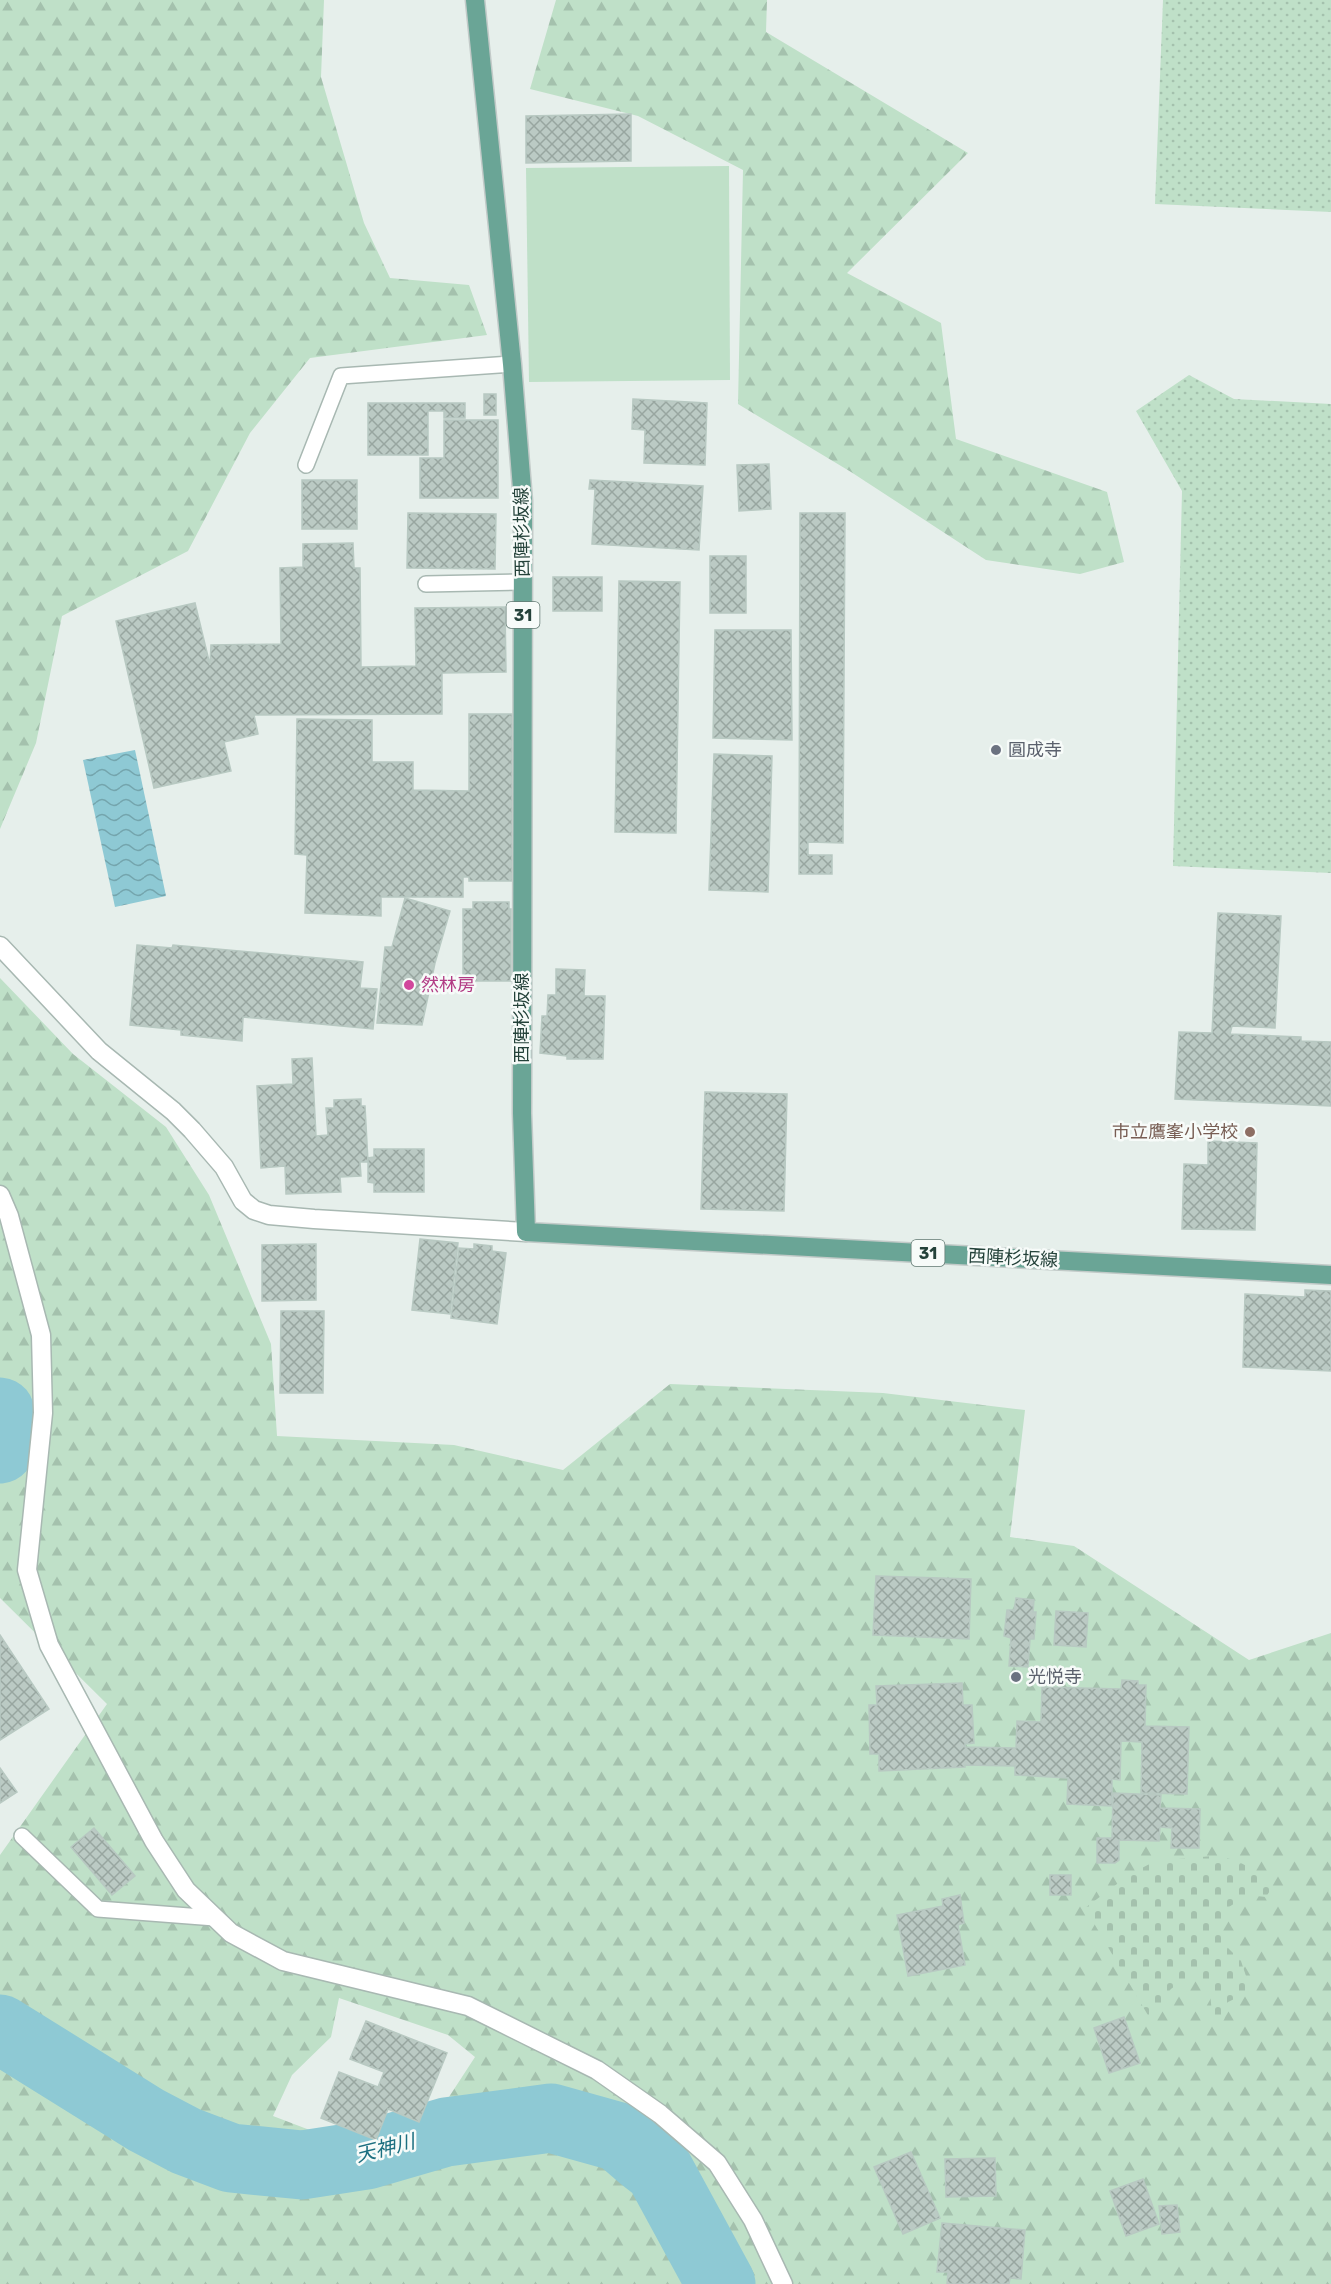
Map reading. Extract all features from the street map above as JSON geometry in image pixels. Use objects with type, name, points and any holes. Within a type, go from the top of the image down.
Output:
[{"type":"main road","name":"西陣杉坂線","points":[[475,0],[512,364],[523,501],[522,1113],[526,1232],[1331,1275]]},
{"type":"street","points":[[0,946],[99,1051],[173,1111],[192,1130],[224,1167],[243,1201],[254,1210],[269,1215],[314,1219],[526,1232]]},
{"type":"street","points":[[0,1195],[9,1216],[41,1335],[43,1413],[27,1570],[49,1645],[154,1841],[186,1890],[231,1934],[283,1961],[468,2006],[597,2070],[660,2114],[717,2163],[753,2220],[783,2284]]},
{"type":"lane","points":[[306,465],[340,376],[512,364]]},
{"type":"lane","points":[[426,584],[523,582]]},
{"type":"lane","points":[[22,1836],[98,1909],[215,1918]]},
{"type":"green space","points":[[0,0],[324,0],[321,77],[364,223],[390,278],[469,285],[487,335],[310,358],[250,433],[188,551],[62,616],[36,743],[0,829]]},
{"type":"green space","points":[[556,0],[767,0],[766,32],[968,153],[847,273],[941,323],[956,439],[1107,492],[1124,562],[1080,574],[986,560],[851,472],[738,404],[743,170],[638,116],[530,89]]},
{"type":"green space","points":[[1163,0],[1331,0],[1331,212],[1155,204]]},
{"type":"green space","points":[[729,166],[730,380],[529,382],[526,168]]},
{"type":"green space","points":[[1189,375],[1234,399],[1331,404],[1331,873],[1173,866],[1182,491],[1136,411]]},
{"type":"green space","points":[[0,978],[73,1054],[166,1127],[209,1195],[271,1344],[277,1436],[454,1445],[563,1470],[670,1384],[883,1393],[1025,1410],[1010,1537],[1074,1546],[1249,1660],[1331,1633],[1331,2284],[0,2284],[0,1855],[107,1704],[0,1598]],"holes":[[[339,1998],[448,2035],[475,2057],[404,2166],[273,2116],[292,2075],[331,2037]]]},
{"type":"green space","points":[[1213,1856],[1239,1862],[1258,1875],[1271,1889],[1266,1897],[1247,1895],[1226,1909],[1218,1928],[1225,1945],[1241,1961],[1251,1991],[1228,2002],[1224,2020],[1217,2025],[1212,2013],[1209,1983],[1185,1982],[1169,1991],[1162,2011],[1149,2017],[1085,1908],[1129,1875],[1155,1861]]},
{"type":"water","points":[[135,750],[166,896],[115,907],[83,760]]},
{"type":"building","points":[[631,114],[631,161],[526,163],[526,116]]},
{"type":"building","points":[[484,394],[496,394],[496,415],[484,415]]},
{"type":"building","points":[[633,399],[707,403],[705,465],[644,463],[645,430],[632,429]]},
{"type":"building","points":[[368,403],[465,403],[465,418],[444,418],[444,411],[428,411],[428,455],[368,455]]},
{"type":"building","points":[[444,420],[498,420],[498,498],[420,498],[420,458],[444,458]]},
{"type":"building","points":[[769,464],[771,509],[739,511],[737,465]]},
{"type":"building","points":[[302,480],[357,480],[357,529],[302,529]]},
{"type":"building","points":[[590,480],[703,486],[699,550],[592,544],[595,489],[589,489]]},
{"type":"building","points":[[408,513],[496,514],[495,569],[407,568]]},
{"type":"building","points":[[800,513],[845,513],[843,843],[808,842],[808,855],[832,855],[832,874],[799,874]]},
{"type":"building","points":[[353,543],[354,568],[360,568],[361,667],[416,666],[415,608],[505,607],[506,672],[442,673],[442,714],[254,715],[258,734],[224,742],[231,771],[154,788],[116,621],[195,603],[210,665],[211,645],[281,644],[280,568],[303,567],[303,544]]},
{"type":"building","points":[[710,556],[746,556],[746,613],[710,613]]},
{"type":"building","points":[[553,577],[602,577],[602,611],[553,611]]},
{"type":"building","points":[[619,581],[680,582],[676,833],[615,832]]},
{"type":"building","points":[[715,630],[791,630],[792,740],[713,738]]},
{"type":"building","points":[[469,714],[512,714],[512,881],[469,881],[469,877],[463,877],[463,897],[381,897],[381,916],[305,913],[307,855],[295,854],[297,719],[372,720],[372,762],[413,762],[413,790],[469,791]]},
{"type":"building","points":[[714,754],[772,756],[768,892],[709,890]]},
{"type":"building","points":[[405,898],[450,911],[435,963],[422,1025],[377,1023],[385,947],[392,947]]},
{"type":"building","points":[[473,902],[509,902],[509,909],[511,909],[511,981],[463,981],[463,909],[473,909]]},
{"type":"building","points":[[1218,913],[1281,916],[1275,1028],[1232,1026],[1230,1034],[1301,1037],[1301,1041],[1331,1042],[1331,1106],[1175,1099],[1179,1032],[1212,1033]]},
{"type":"building","points":[[137,945],[172,948],[173,945],[363,962],[360,988],[377,989],[373,1029],[243,1017],[242,1041],[181,1035],[181,1030],[130,1025]]},
{"type":"building","points":[[556,969],[585,970],[584,996],[605,996],[603,1059],[567,1059],[567,1056],[540,1053],[542,1016],[547,1016],[548,995],[556,995]]},
{"type":"building","points":[[312,1058],[316,1136],[328,1135],[326,1108],[334,1108],[334,1100],[361,1099],[361,1106],[365,1106],[368,1162],[360,1162],[361,1176],[340,1177],[341,1192],[286,1194],[285,1166],[261,1168],[257,1086],[293,1084],[292,1059]]},
{"type":"building","points":[[705,1092],[787,1094],[784,1211],[701,1209]]},
{"type":"building","points":[[1208,1141],[1257,1143],[1255,1230],[1182,1229],[1184,1164],[1208,1165]]},
{"type":"building","points":[[374,1149],[424,1149],[424,1192],[374,1192],[374,1183],[368,1182],[368,1158],[374,1157]]},
{"type":"building","points":[[420,1239],[458,1243],[450,1314],[412,1310]]},
{"type":"building","points":[[316,1244],[316,1300],[262,1301],[262,1245]]},
{"type":"building","points":[[474,1244],[492,1246],[492,1251],[506,1253],[497,1324],[451,1318],[459,1248],[474,1249]]},
{"type":"building","points":[[1305,1290],[1331,1291],[1331,1371],[1243,1367],[1245,1294],[1305,1297]]},
{"type":"building","points":[[281,1311],[324,1311],[323,1393],[280,1393]]},
{"type":"building","points":[[876,1576],[971,1579],[969,1639],[873,1635]]},
{"type":"building","points":[[1016,1598],[1034,1600],[1033,1612],[1036,1612],[1034,1639],[1030,1639],[1028,1667],[1009,1666],[1011,1638],[1004,1636],[1007,1610],[1014,1610]]},
{"type":"building","points":[[1056,1611],[1088,1613],[1086,1647],[1054,1645]]},
{"type":"building","points":[[0,1635],[49,1709],[0,1740]]},
{"type":"building","points":[[1122,1680],[1138,1681],[1138,1685],[1146,1685],[1145,1726],[1189,1727],[1187,1794],[1141,1793],[1142,1742],[1121,1741],[1120,1780],[1112,1779],[1112,1806],[1067,1804],[1068,1778],[1015,1775],[1015,1766],[965,1765],[965,1767],[879,1771],[879,1754],[870,1754],[869,1705],[877,1705],[876,1686],[962,1683],[963,1705],[972,1705],[974,1743],[965,1744],[965,1747],[1016,1748],[1017,1721],[1041,1722],[1042,1687],[1121,1689]]},
{"type":"building","points":[[0,1768],[17,1792],[0,1803]]},
{"type":"building","points":[[1113,1793],[1161,1795],[1160,1808],[1200,1809],[1199,1848],[1171,1848],[1172,1828],[1160,1827],[1159,1841],[1119,1840],[1119,1860],[1115,1863],[1097,1863],[1097,1838],[1112,1838]]},
{"type":"building","points":[[94,1828],[135,1876],[112,1895],[71,1847]]},
{"type":"building","points":[[1050,1875],[1071,1875],[1071,1895],[1050,1895]]},
{"type":"building","points":[[960,1895],[964,1923],[958,1925],[965,1965],[908,1976],[897,1915],[943,1906],[942,1899]]},
{"type":"building","points":[[1124,2017],[1140,2063],[1109,2073],[1094,2028]]},
{"type":"building","points":[[366,2021],[447,2053],[419,2122],[388,2109],[376,2140],[321,2118],[339,2072],[378,2087],[384,2072],[350,2059]]},
{"type":"building","points":[[911,2152],[940,2218],[903,2234],[874,2167]]},
{"type":"building","points":[[995,2158],[996,2196],[946,2197],[945,2159]]},
{"type":"building","points":[[1143,2179],[1159,2224],[1126,2236],[1110,2191]]},
{"type":"building","points":[[1177,2205],[1180,2232],[1162,2234],[1159,2206]]},
{"type":"building","points":[[942,2223],[1025,2230],[1021,2279],[1010,2278],[1009,2284],[947,2284],[948,2272],[937,2272]]},
{"type":"waterway","name":"天神川","points":[[0,1412],[6,1431],[0,1449]]},
{"type":"waterway","name":"天神川","points":[[0,2029],[146,2120],[186,2141],[231,2158],[302,2165],[367,2155],[446,2132],[551,2118],[619,2137],[659,2170],[721,2284]]},
{"type":"place","name":"圓成寺","points":[[996,750]]},
{"type":"place","name":"然林房","points":[[409,985]]},
{"type":"place","name":"市立鷹峯小学校","points":[[1250,1132]]},
{"type":"place","name":"光悦寺","points":[[1016,1677]]}]
